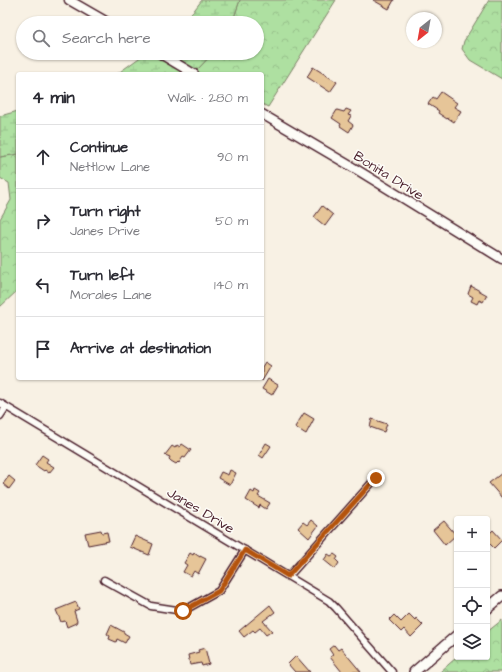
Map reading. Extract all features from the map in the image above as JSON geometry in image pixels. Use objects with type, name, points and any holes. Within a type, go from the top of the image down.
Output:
[{"type":"main road","points":[[490,606],[502,596]]},
{"type":"main road","points":[[414,672],[454,638]]},
{"type":"street","points":[[69,0],[97,16]]},
{"type":"street","points":[[171,60],[191,72]]},
{"type":"street","name":"Bonita Drive","points":[[264,115],[359,170],[502,259]]},
{"type":"street","points":[[0,416],[3,405]]},
{"type":"street","name":"Janes Drive","points":[[3,405],[321,596],[336,608],[392,672]]},
{"type":"street","points":[[288,576],[376,478]]},
{"type":"street","points":[[104,580],[151,606],[183,611],[219,591],[245,550]]},
{"type":"green space","points":[[202,0],[240,0],[234,16],[188,16]]},
{"type":"green space","points":[[240,0],[336,0],[268,107],[264,105],[264,72],[196,71],[206,60],[264,60],[264,16],[234,16]]},
{"type":"green space","points":[[489,0],[502,0],[502,79],[470,60],[462,49],[464,41]]},
{"type":"green space","points":[[136,60],[164,60],[184,72],[120,72]]},
{"type":"green space","points":[[178,60],[206,60],[196,71]]},
{"type":"green space","points":[[16,112],[16,154],[0,157],[0,116]]},
{"type":"green space","points":[[16,154],[16,292],[0,307],[0,219],[11,200],[9,183],[0,178],[0,157]]},
{"type":"green space","points":[[502,620],[502,672],[440,672],[454,660],[490,660],[490,630]]},
{"type":"building","points":[[373,0],[394,0],[389,9]]},
{"type":"building","points":[[313,67],[337,82],[330,92],[307,77]]},
{"type":"building","points":[[441,92],[457,103],[454,107],[461,111],[454,122],[438,113],[439,111],[428,104],[433,97],[436,99]]},
{"type":"building","points":[[346,109],[351,111],[348,115],[351,116],[348,121],[353,125],[349,132],[332,118],[337,110],[344,112]]},
{"type":"building","points":[[322,206],[333,215],[325,226],[314,217]]},
{"type":"building","points":[[471,286],[487,295],[483,302],[479,300],[477,304],[471,301],[473,297],[468,294]]},
{"type":"building","points":[[265,362],[271,366],[264,378]]},
{"type":"building","points":[[268,379],[278,385],[272,395],[262,389]]},
{"type":"building","points":[[304,413],[314,419],[306,434],[295,427]]},
{"type":"building","points":[[372,419],[387,424],[384,432],[370,427]]},
{"type":"building","points":[[266,443],[271,446],[263,458],[259,455]]},
{"type":"building","points":[[182,444],[191,450],[185,458],[183,457],[179,463],[178,462],[176,464],[169,459],[170,457],[165,455],[172,446],[175,448],[177,445],[180,447]]},
{"type":"building","points":[[42,455],[48,459],[46,462],[54,467],[49,473],[35,465]]},
{"type":"building","points":[[230,470],[236,473],[230,485],[218,478],[221,472],[228,475]]},
{"type":"building","points":[[502,473],[502,498],[489,483]]},
{"type":"building","points":[[9,476],[15,481],[9,489],[3,484]]},
{"type":"building","points":[[255,490],[260,493],[258,496],[270,503],[266,509],[260,505],[259,508],[246,500],[251,491],[254,493]]},
{"type":"building","points":[[311,520],[318,526],[309,538],[298,528],[303,522],[307,525]]},
{"type":"building","points":[[444,521],[454,533],[454,537],[445,545],[433,530]]},
{"type":"building","points":[[101,530],[102,533],[107,532],[109,541],[88,545],[85,533]]},
{"type":"building","points":[[493,530],[502,540],[494,548],[490,544],[490,533]]},
{"type":"building","points":[[135,536],[153,544],[149,555],[130,547]]},
{"type":"building","points":[[190,553],[193,555],[194,553],[206,559],[198,574],[194,571],[191,576],[183,572],[187,565],[184,563]]},
{"type":"building","points":[[328,554],[331,556],[334,554],[338,557],[336,560],[339,563],[335,569],[324,560]]},
{"type":"building","points":[[76,602],[79,609],[74,611],[77,621],[76,623],[67,627],[65,621],[61,622],[56,610]]},
{"type":"building","points":[[270,605],[275,612],[263,621],[272,631],[266,635],[260,628],[255,632],[253,630],[244,637],[239,631]]},
{"type":"building","points":[[409,614],[423,625],[411,637],[404,629],[401,632],[389,620],[394,615],[401,622]]},
{"type":"building","points":[[111,625],[129,636],[125,643],[117,639],[116,642],[109,639],[110,636],[107,634]]},
{"type":"building","points":[[334,645],[338,650],[341,648],[361,672],[342,672],[330,657],[333,655],[329,649]]},
{"type":"building","points":[[205,648],[209,664],[202,666],[201,663],[190,665],[188,655],[199,652],[198,650]]},
{"type":"building","points":[[296,656],[310,672],[295,672],[288,664]]},
{"type":"route","points":[[183,611],[219,591],[245,550],[288,576],[376,478]]}]
